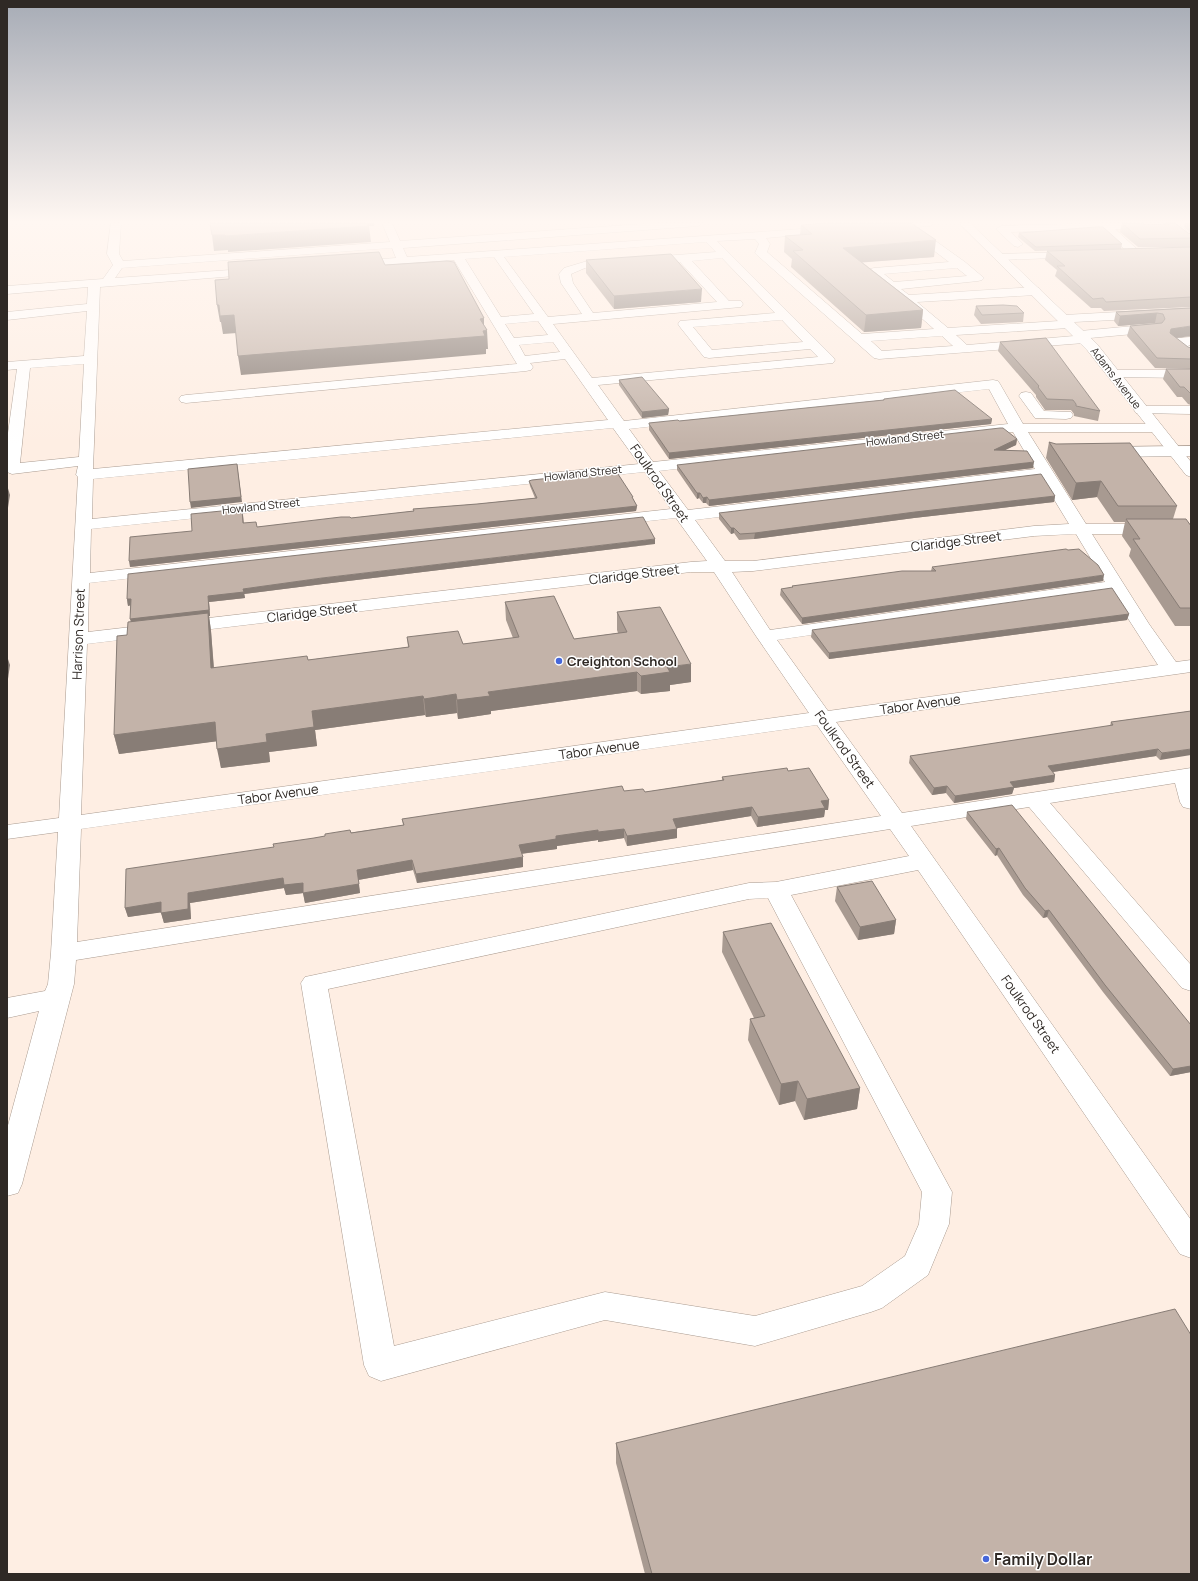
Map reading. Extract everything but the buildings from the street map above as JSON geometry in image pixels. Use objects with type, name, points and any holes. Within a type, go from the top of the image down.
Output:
[{"type":"main road","name":"Harrison Street","points":[[7,1184],[58,992],[64,953],[92,307],[95,297]]},
{"type":"main road","points":[[186,399],[526,367],[482,297]]},
{"type":"main road","name":"Foulkrod Street","points":[[527,297],[720,567],[765,636],[924,861],[1191,1245]]},
{"type":"main road","points":[[576,297],[590,317]]},
{"type":"main road","points":[[718,297],[726,305]]},
{"type":"main road","points":[[588,382],[828,360],[765,297]]},
{"type":"main road","points":[[812,297],[879,355],[964,349],[1167,327]]},
{"type":"main road","points":[[903,297],[964,349]]},
{"type":"main road","points":[[906,299],[946,297]]},
{"type":"main road","name":"Adams Avenue","points":[[1041,297],[1082,337],[1114,374],[1143,413],[1191,472]]},
{"type":"main road","points":[[498,321],[590,317],[770,302]]},
{"type":"main road","points":[[1017,304],[1046,302]]},
{"type":"main road","points":[[7,316],[92,307]]},
{"type":"main road","points":[[920,311],[935,310]]},
{"type":"main road","points":[[860,338],[1191,312]]},
{"type":"main road","points":[[784,316],[684,324],[709,354],[813,345]]},
{"type":"main road","points":[[511,342],[557,338]]},
{"type":"main road","points":[[1191,341],[1175,342],[1191,353]]},
{"type":"main road","points":[[521,358],[569,355]]},
{"type":"main road","points":[[7,366],[90,359]]},
{"type":"main road","points":[[24,365],[10,444],[10,469],[85,468],[619,425],[993,384],[1045,473],[1156,648],[1181,668]]},
{"type":"main road","points":[[1114,374],[1191,374]]},
{"type":"main road","points":[[1026,396],[1040,415],[1143,413],[1191,410]]},
{"type":"main road","name":"Howland Street","points":[[82,525],[648,467],[1017,427],[1156,428]]},
{"type":"main road","points":[[1091,452],[1191,451]]},
{"type":"main road","points":[[80,579],[1045,473]]},
{"type":"main road","name":"Claridge Street","points":[[78,639],[691,567],[753,566],[1034,531],[1080,529],[1191,529]]},
{"type":"main road","points":[[765,636],[1116,586]]},
{"type":"main road","name":"Tabor Avenue","points":[[7,832],[1181,668]]},
{"type":"main road","points":[[64,953],[1188,774],[1191,802]]},
{"type":"main road","points":[[1034,799],[1191,982]]},
{"type":"main road","points":[[776,890],[937,1192],[934,1224],[917,1265],[871,1298],[754,1331],[605,1306],[382,1365],[314,983],[749,891],[776,890],[924,861]]},
{"type":"main road","points":[[7,1008],[58,992]]},
{"type":"place","name":"Creighton School","points":[[559,661]]},
{"type":"place","name":"Family Dollar","points":[[986,1559]]}]
